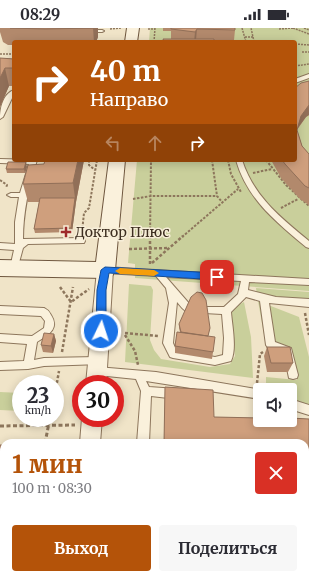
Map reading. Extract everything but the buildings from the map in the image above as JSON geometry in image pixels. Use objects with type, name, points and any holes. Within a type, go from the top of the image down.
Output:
[{"type":"main road","points":[[131,40],[133,28]]},
{"type":"main road","points":[[7,268],[105,270],[117,162]]},
{"type":"street","points":[[97,372],[102,317],[102,290],[105,270]]},
{"type":"lane","points":[[80,31],[102,31]]},
{"type":"lane","points":[[297,79],[309,76]]},
{"type":"lane","points":[[0,117],[10,94],[12,93]]},
{"type":"lane","points":[[0,161],[12,161]]},
{"type":"lane","points":[[7,268],[18,247],[19,222],[23,195],[33,162]]},
{"type":"lane","points":[[240,162],[246,182],[260,200],[277,218],[309,245]]},
{"type":"lane","points":[[8,192],[23,195]]},
{"type":"lane","points":[[0,246],[18,247],[26,241],[81,241]]},
{"type":"lane","points":[[105,270],[309,282]]},
{"type":"lane","points":[[158,273],[188,308]]},
{"type":"lane","points":[[207,310],[226,311],[242,296],[246,278]]},
{"type":"lane","points":[[170,287],[173,303],[168,343],[173,354],[215,361],[228,358],[229,338],[226,311]]},
{"type":"lane","points":[[243,292],[264,300],[306,303]]},
{"type":"lane","points":[[264,300],[271,345],[288,351],[293,375]]},
{"type":"lane","points":[[0,310],[44,312],[50,322],[48,330],[33,340],[0,338]]},
{"type":"lane","points":[[28,365],[33,340]]},
{"type":"lane","points":[[0,366],[60,362],[97,372],[139,375],[253,392]]},
{"type":"lane","points":[[139,375],[146,391],[143,439]]},
{"type":"lane","points":[[146,391],[189,395]]},
{"type":"lane","points":[[297,406],[309,410]]},
{"type":"path","points":[[148,29],[155,28],[154,40]]},
{"type":"path","points":[[242,28],[246,40]]},
{"type":"path","points":[[251,28],[254,40]]},
{"type":"path","points":[[279,29],[293,28],[309,34]]},
{"type":"path","points":[[304,28],[309,30]]},
{"type":"path","points":[[245,37],[253,37]]},
{"type":"path","points":[[297,44],[309,45]]},
{"type":"path","points":[[302,52],[309,52]]},
{"type":"path","points":[[0,54],[12,54]]},
{"type":"path","points":[[297,66],[309,64]]},
{"type":"path","points":[[89,162],[88,165],[95,170]]},
{"type":"path","points":[[81,241],[84,213],[89,208],[97,162]]},
{"type":"path","points":[[151,162],[150,264],[238,188]]},
{"type":"path","points":[[212,162],[217,196],[222,202]]},
{"type":"path","points":[[267,162],[298,199],[309,206]]},
{"type":"path","points":[[249,173],[272,169]]},
{"type":"path","points":[[0,180],[7,185],[8,192]]},
{"type":"path","points":[[133,198],[151,196],[217,196]]},
{"type":"path","points":[[277,211],[298,199]]},
{"type":"path","points":[[129,249],[170,248]]},
{"type":"path","points":[[60,287],[71,302]]},
{"type":"path","points":[[58,375],[73,287]]},
{"type":"path","points":[[71,302],[90,289]]},
{"type":"path","points":[[306,303],[309,335]]},
{"type":"path","points":[[139,375],[135,351],[125,334],[168,337]]},
{"type":"path","points":[[259,383],[260,354],[271,345]]},
{"type":"path","points":[[0,426],[12,426]]},
{"type":"path","points":[[46,439],[48,427]]},
{"type":"path","points":[[62,427],[91,429]]},
{"type":"green space","points":[[150,28],[309,28],[309,291],[135,278],[135,264],[128,263],[137,162],[297,162],[297,40],[149,40]]},
{"type":"green space","points":[[129,284],[151,286],[153,290],[150,340],[154,350],[161,359],[210,367],[230,364],[235,356],[230,315],[233,308],[244,302],[251,337],[253,378],[125,362]]},
{"type":"green space","points":[[256,288],[309,292],[309,300],[257,296]]},
{"type":"green space","points":[[258,301],[299,317],[309,357],[309,405],[297,401],[297,383],[266,383],[266,377],[297,380],[291,349],[265,340]]},
{"type":"green space","points":[[0,392],[12,393],[12,411],[0,410]]},
{"type":"slow traffic","points":[[120,271],[154,273]]},
{"type":"place","name":"Доктор Плюс","points":[[66,232]]},
{"type":"route","points":[[101,331],[102,290],[105,270],[217,277]]}]
